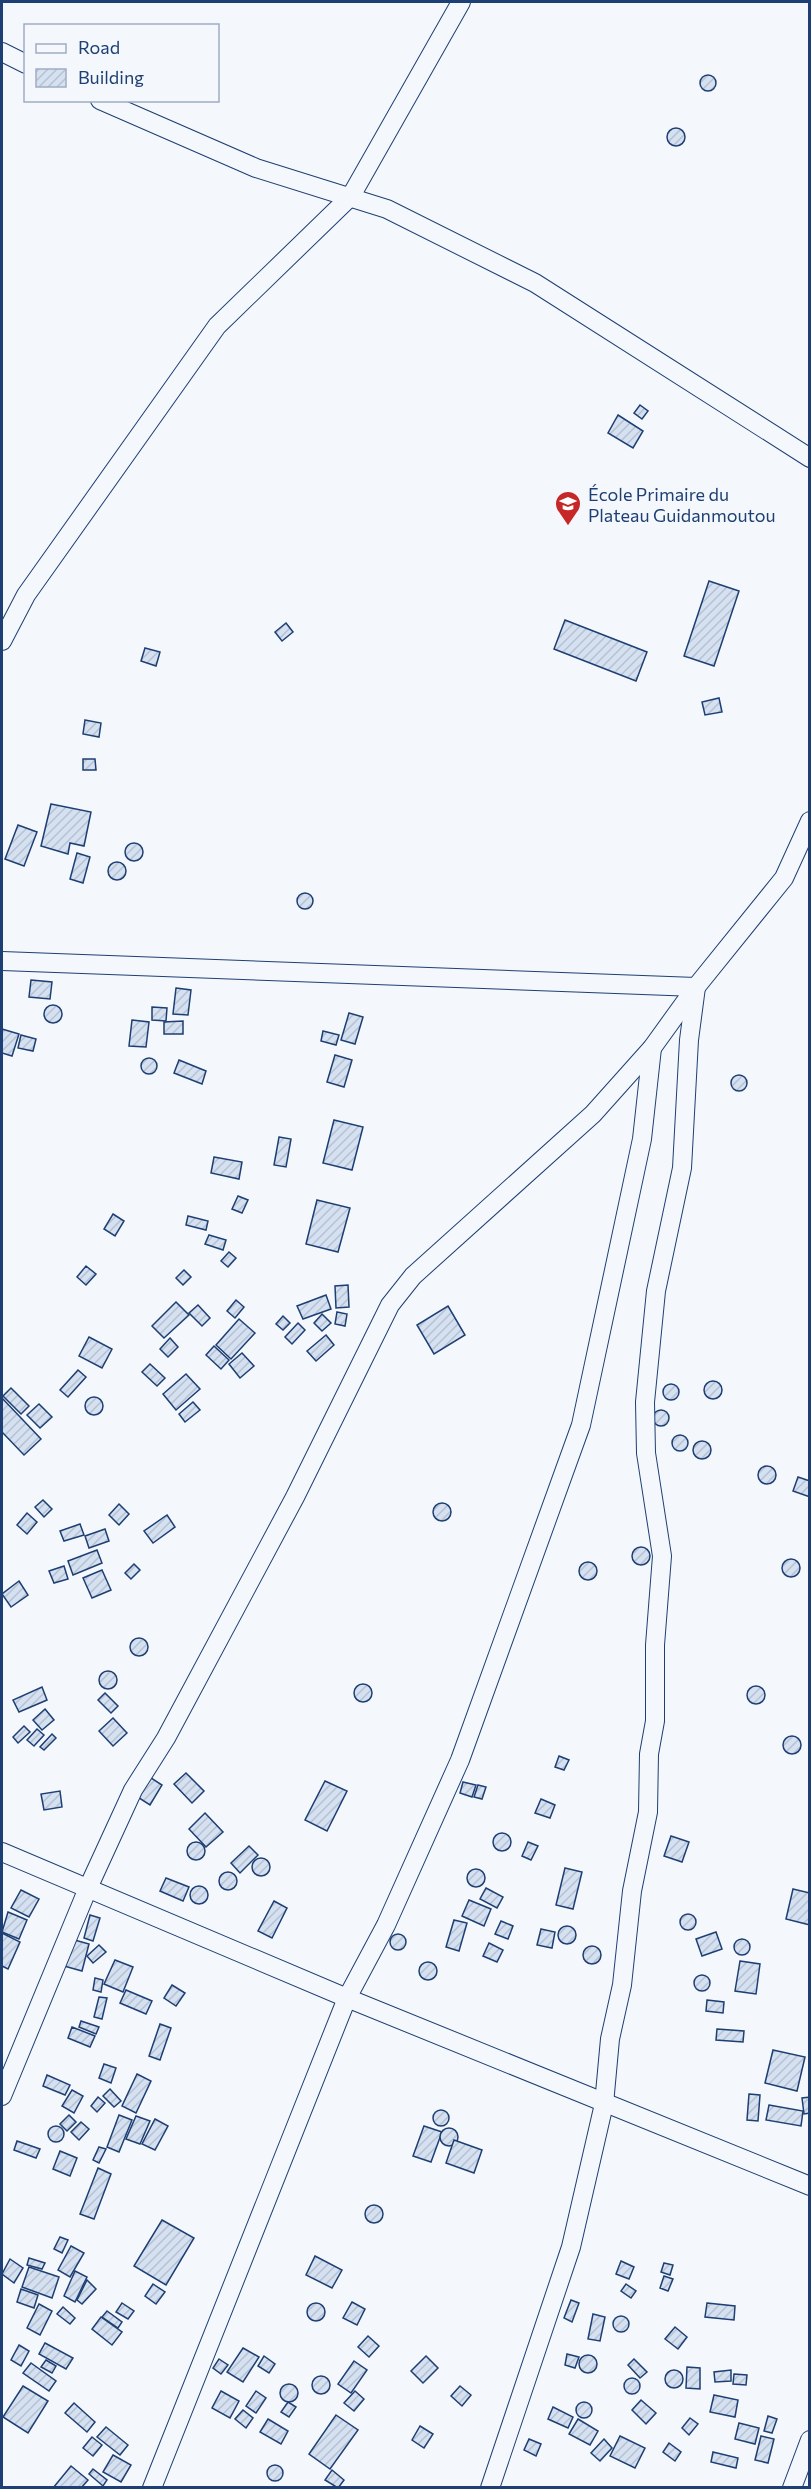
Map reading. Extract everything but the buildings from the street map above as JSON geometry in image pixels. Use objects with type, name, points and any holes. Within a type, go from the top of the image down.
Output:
[{"type":"street","points":[[2,640],[26,595],[217,326],[351,196],[461,2]]},
{"type":"street","points":[[2,52],[24,63]]},
{"type":"street","points":[[105,102],[256,168],[387,208],[535,283],[810,458]]},
{"type":"street","points":[[2,2096],[88,1888],[133,1790],[166,1738],[289,1507],[390,1305],[413,1276],[593,1114],[652,1048],[696,987],[784,878],[810,821]]},
{"type":"street","points":[[2,961],[696,987]]},
{"type":"street","points":[[490,2487],[571,2247],[604,2104],[610,2039],[622,1985],[632,1891],[648,1812],[649,1754],[655,1720],[655,1645],[662,1556],[646,1453],[645,1402],[656,1291],[682,1168],[689,1040],[696,987]]},
{"type":"street","points":[[152,2487],[347,1998],[386,1925],[460,1760],[581,1425],[642,1138],[652,1048]]},
{"type":"street","points":[[2,1852],[347,1998],[810,2186]]},
{"type":"street","points":[[792,2487],[810,2440]]},
{"type":"place","name":"École Primaire du Plateau Guidanmoutou","points":[[568,527]]}]
